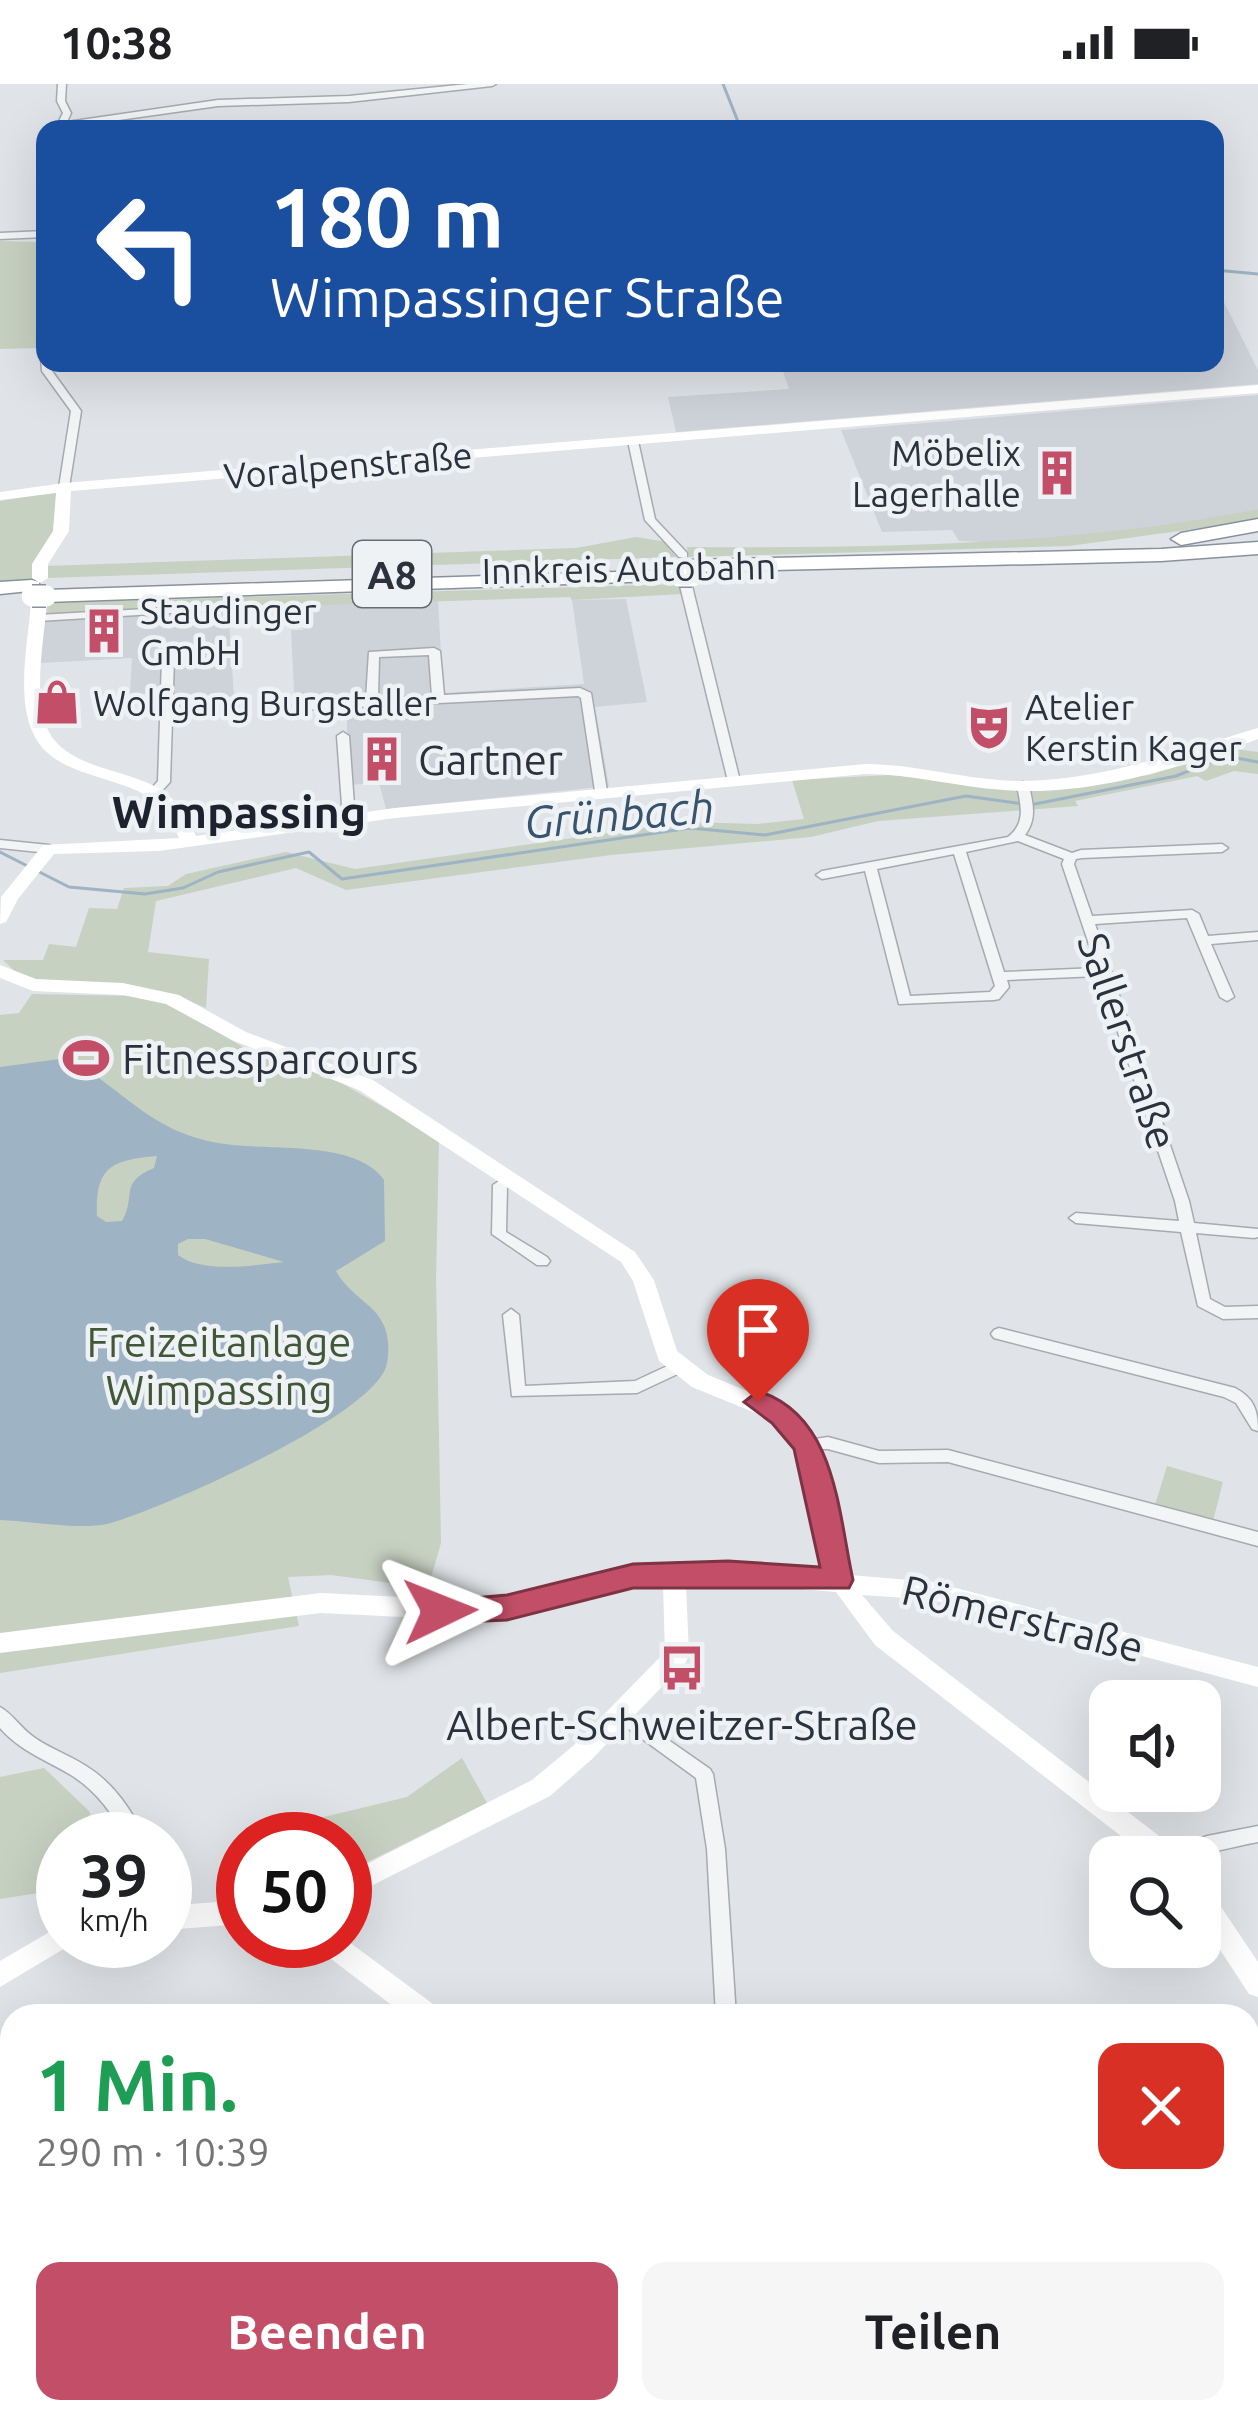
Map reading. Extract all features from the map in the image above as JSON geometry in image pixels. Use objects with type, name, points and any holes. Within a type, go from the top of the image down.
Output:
[{"type":"highway","points":[[1028,558],[1258,525]]},
{"type":"highway","name":"Innkreis Autobahn","points":[[0,599],[1258,548]]},
{"type":"highway","name":"Innkreis Autobahn","points":[[685,571],[1258,559]]},
{"type":"highway","name":"Innkreis Autobahn","points":[[0,588],[39,595]]},
{"type":"street","points":[[62,84],[62,120]]},
{"type":"street","points":[[108,120],[218,103],[376,97],[492,84]]},
{"type":"street","points":[[0,236],[36,234]]},
{"type":"street","points":[[48,372],[76,411],[61,531],[40,564],[32,687],[40,733],[74,760],[155,791],[183,821],[189,840]]},
{"type":"street","name":"Voralpenstraße","points":[[0,496],[1258,389]]},
{"type":"street","points":[[633,441],[650,520],[679,546],[734,781]]},
{"type":"street","points":[[39,595],[200,610]]},
{"type":"street","points":[[372,701],[373,654],[434,651],[439,700]]},
{"type":"street","points":[[155,791],[164,782],[168,658]]},
{"type":"street","points":[[298,706],[580,692],[587,696],[601,791]]},
{"type":"street","points":[[0,844],[37,862],[349,819],[601,791],[878,768],[1026,798],[1196,756],[1258,734]]},
{"type":"street","points":[[343,736],[349,819]]},
{"type":"street","points":[[1018,837],[1027,823],[1026,798]]},
{"type":"street","points":[[821,874],[960,852],[1018,837],[1070,856],[1222,848]]},
{"type":"street","points":[[870,867],[904,1001],[999,993],[999,976],[960,852]]},
{"type":"street","name":"Sallerstraße","points":[[1070,856],[1068,864],[1086,920],[1171,1165],[1203,1302],[1223,1313],[1258,1312]]},
{"type":"street","points":[[0,917],[5,896],[37,862]]},
{"type":"street","points":[[1086,920],[1192,914],[1227,997]]},
{"type":"street","points":[[1203,940],[1258,936]]},
{"type":"street","points":[[0,970],[33,985],[124,988],[172,999],[239,1036],[366,1084],[628,1257],[643,1280],[659,1339],[678,1366],[700,1381],[783,1415],[808,1445],[838,1580],[854,1608],[884,1638],[1143,1836]]},
{"type":"street","points":[[999,976],[1103,972]]},
{"type":"street","points":[[511,1178],[500,1185],[499,1234],[542,1262]]},
{"type":"street","points":[[1076,1218],[1254,1233]]},
{"type":"street","points":[[512,1315],[518,1391],[637,1387],[678,1366]]},
{"type":"street","points":[[999,1334],[1237,1395],[1258,1425]]},
{"type":"street","points":[[808,1445],[828,1443],[879,1457],[966,1460],[1258,1539]]},
{"type":"street","points":[[372,1874],[541,1788],[621,1714],[677,1655],[680,1637],[674,1574]]},
{"type":"street","name":"Römerstraße","points":[[0,1643],[321,1603],[484,1611],[633,1576],[674,1574],[838,1580],[955,1596],[1258,1677]]},
{"type":"street","points":[[0,1714],[19,1739],[78,1769],[103,1789],[119,1812]]},
{"type":"street","points":[[621,1714],[704,1774],[716,1849],[725,2004]]},
{"type":"street","points":[[1221,1841],[1258,1834]]},
{"type":"street","points":[[1221,1929],[1258,1985]]},
{"type":"street","points":[[0,1975],[36,1953]]},
{"type":"street","points":[[363,1968],[411,2004]]},
{"type":"shaded area","points":[[1224,302],[1258,370],[1258,384],[676,432],[668,397],[789,389],[783,372],[1224,372]]},
{"type":"shaded area","points":[[1258,395],[1258,509],[1155,529],[1021,543],[959,541],[952,530],[882,532],[841,430]]},
{"type":"shaded area","points":[[438,599],[443,693],[584,684],[572,600],[626,599],[647,702],[595,707],[609,786],[386,809],[379,783],[347,785],[347,709],[295,710],[291,630],[303,630],[306,603]]},
{"type":"shaded area","points":[[31,603],[228,605],[235,713],[166,720],[167,693],[130,694],[132,658],[40,663]]},
{"type":"green space","points":[[0,241],[36,242],[36,348],[0,349]]},
{"type":"green space","points":[[57,492],[57,531],[33,565],[32,579],[0,582],[0,501]]},
{"type":"green space","points":[[1258,509],[1258,518],[1238,523],[1069,546],[689,557],[687,547],[831,547],[1045,538]]},
{"type":"green space","points":[[636,537],[667,542],[676,557],[47,578],[46,566],[576,548]]},
{"type":"green space","points":[[680,584],[682,594],[572,600],[49,614],[48,603]]},
{"type":"green space","points":[[1234,749],[1258,752],[1258,774],[1234,771],[1206,781],[1197,776],[1075,801],[1078,806],[878,821],[811,837],[611,855],[346,890],[296,868],[156,901],[148,952],[209,959],[206,1008],[140,988],[24,980],[3,960],[43,960],[49,944],[76,947],[89,908],[117,909],[124,888],[168,886],[186,874],[286,852],[355,869],[686,822],[757,824],[804,819],[792,780],[910,774],[982,788],[1026,790],[1149,775]]},
{"type":"green space","name":"Freizeitanlage Wimpassing","points":[[32,994],[134,996],[171,1004],[243,1047],[324,1073],[439,1139],[436,1279],[441,1543],[428,1588],[331,1575],[288,1577],[299,1626],[0,1673],[0,1015],[19,1013]]},
{"type":"green space","points":[[1167,1466],[1223,1482],[1213,1521],[1155,1505]]},
{"type":"green space","points":[[462,1758],[487,1803],[372,1860],[372,1812],[345,1812],[407,1797]]},
{"type":"green space","points":[[44,1768],[89,1812],[36,1812],[36,1893],[0,1899],[0,1777]]},
{"type":"water","points":[[67,1058],[155,1119],[194,1137],[331,1152],[370,1167],[384,1180],[385,1241],[336,1271],[386,1330],[387,1363],[375,1384],[310,1432],[137,1514],[86,1526],[0,1520],[0,1067]],"holes":[[[157,1156],[154,1168],[132,1185],[122,1221],[106,1222],[97,1216],[99,1186],[109,1169],[128,1160]],[[205,1239],[284,1262],[201,1265],[178,1255],[178,1244]]]},
{"type":"waterway","points":[[723,84],[737,120]]},
{"type":"waterway","points":[[1224,271],[1258,274]]},
{"type":"waterway","name":"Grünbach","points":[[0,852],[69,887],[145,894],[183,888],[218,872],[309,852],[342,879],[690,828],[765,835],[966,796],[1030,805],[1176,776],[1226,756],[1258,762]]},
{"type":"place","name":"Möbelix Lagerhalle","points":[[1057,473]]},
{"type":"place","name":"Staudinger GmbH","points":[[104,631]]},
{"type":"place","name":"Wolfgang Burgstaller","points":[[57,702]]},
{"type":"place","name":"Atelier Kerstin Kager","points":[[989,727]]},
{"type":"place","name":"Gartner","points":[[382,759]]},
{"type":"place","name":"Fitnessparcours","points":[[86,1058]]},
{"type":"place","name":"Albert-Schweitzer-Straße","points":[[682,1668]]},
{"type":"district","name":"Wimpassing","points":[[239,811]]},
{"type":"route","points":[[440,1611],[507,1607],[633,1576],[728,1574],[838,1580],[808,1445],[783,1415],[758,1402]]}]
